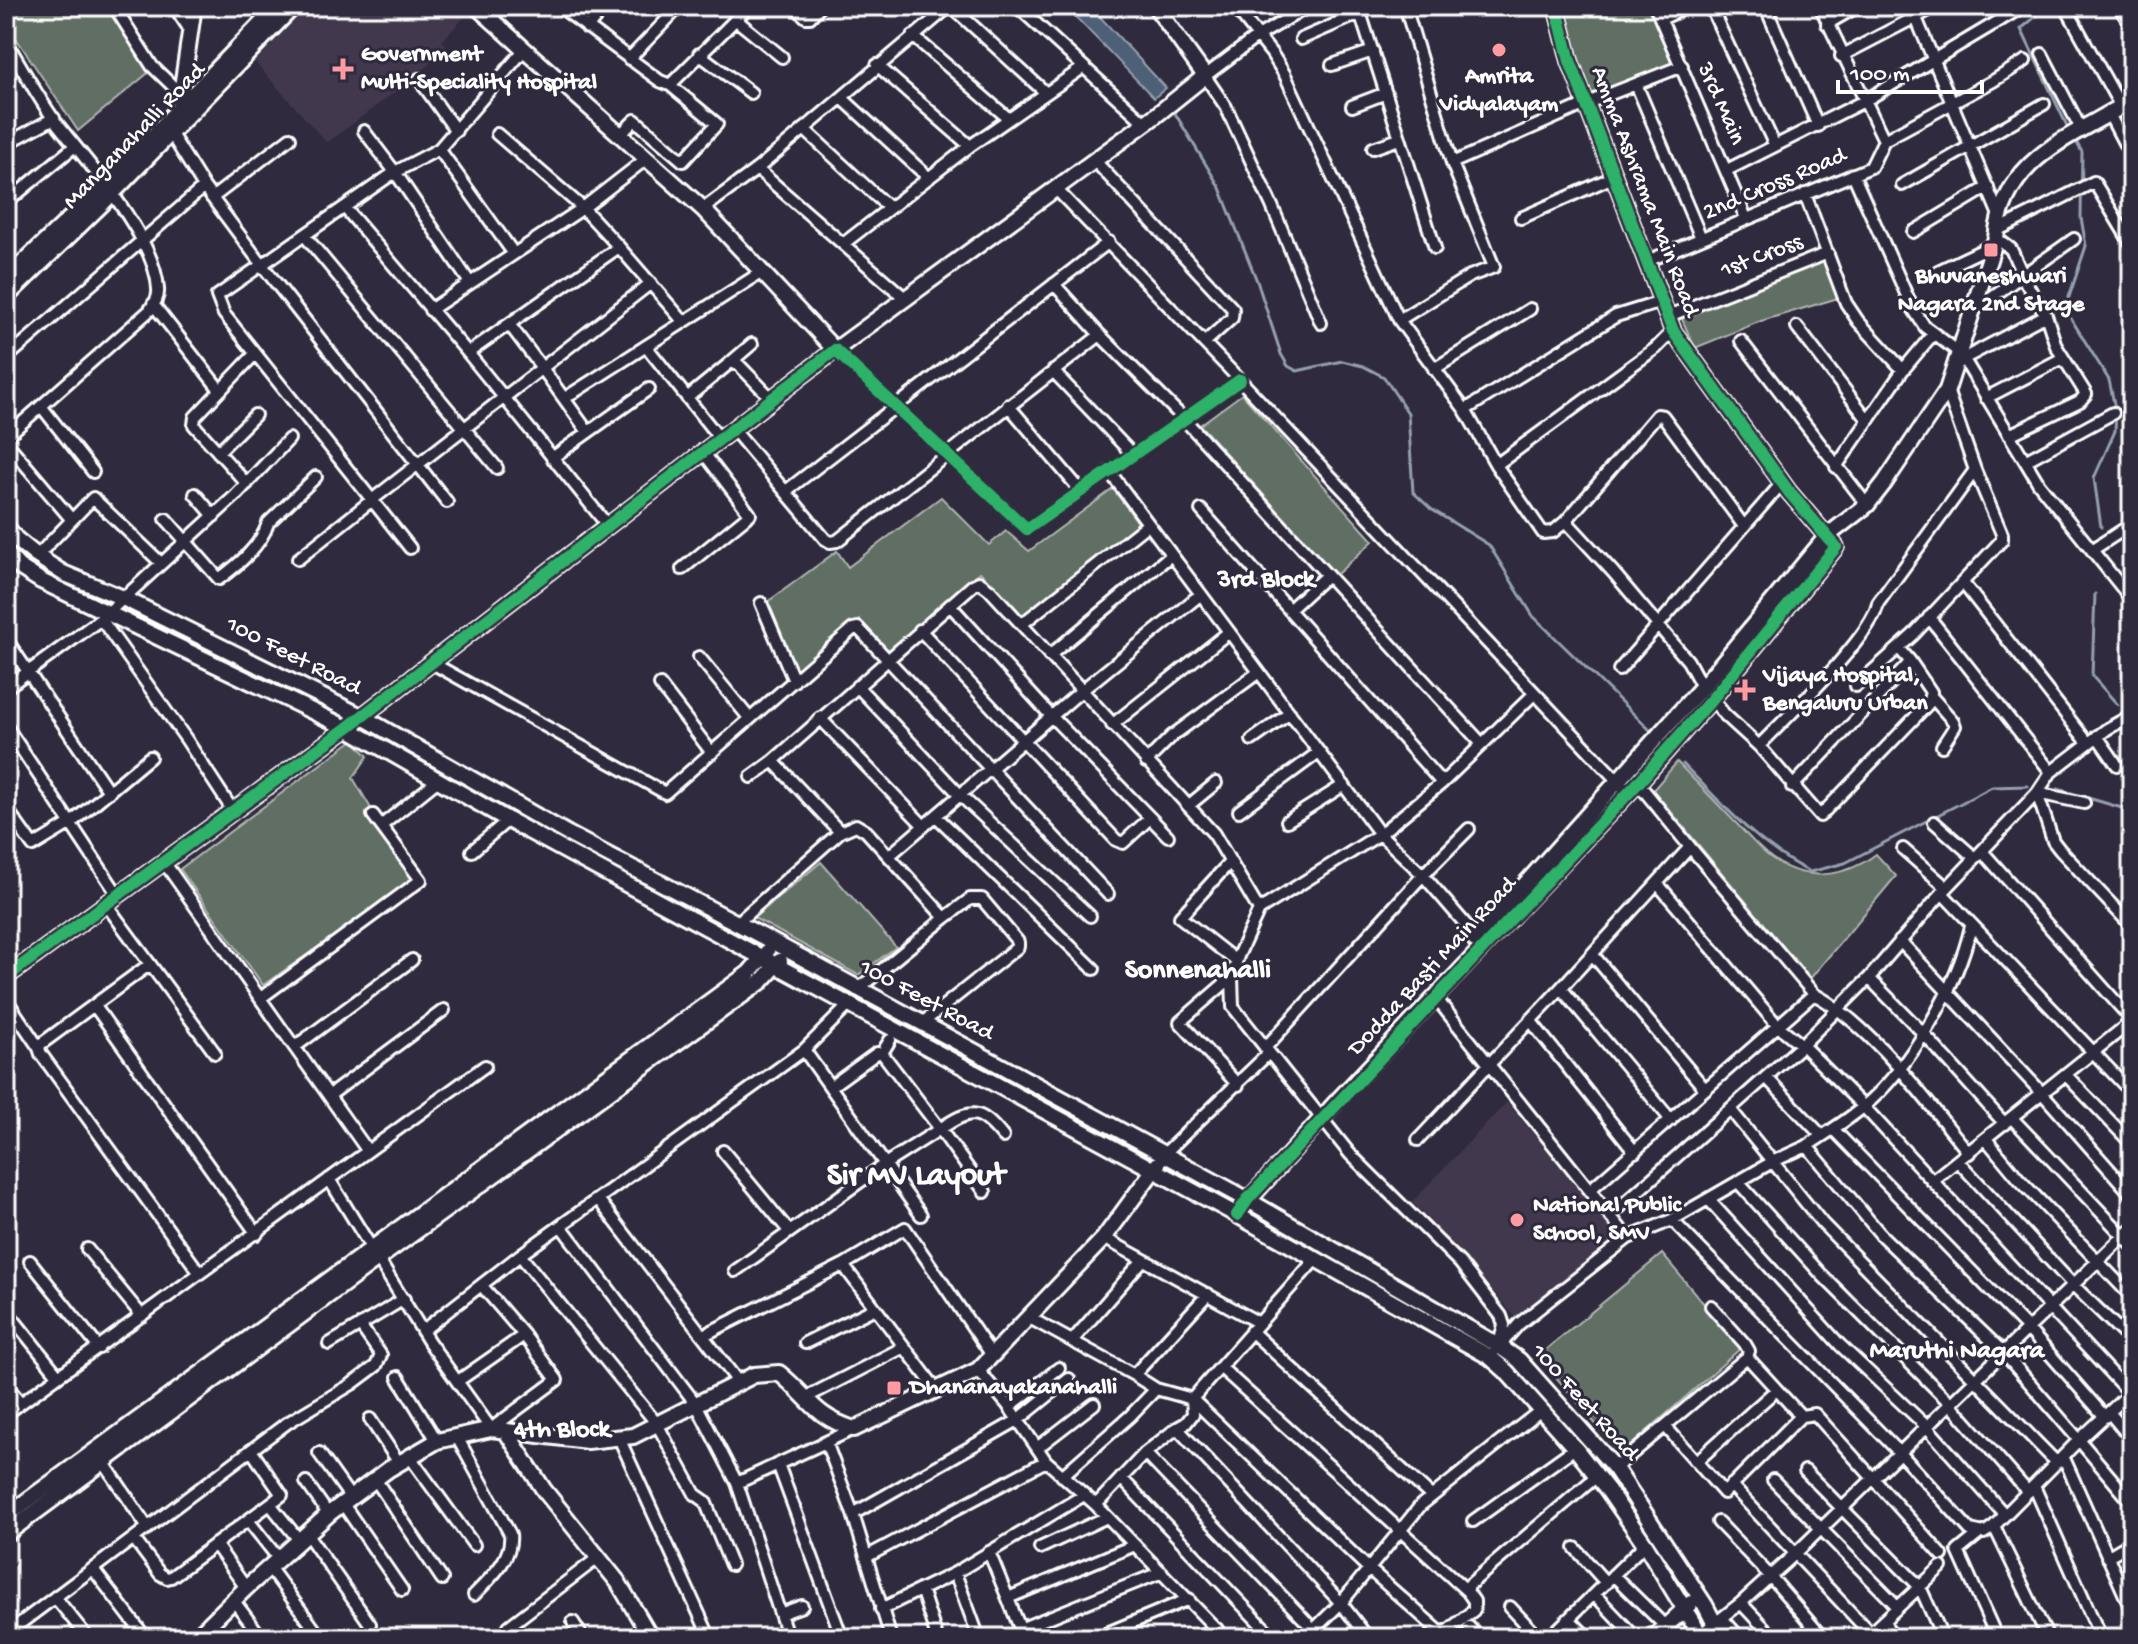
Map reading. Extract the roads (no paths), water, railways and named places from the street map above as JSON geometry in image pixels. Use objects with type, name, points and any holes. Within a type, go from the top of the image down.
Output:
[{"type":"street","points":[[114,6],[182,106]]},
{"type":"street","points":[[174,6],[190,30]]},
{"type":"street","points":[[182,106],[194,6]]},
{"type":"street","name":"Manganahalli Road","points":[[6,297],[278,6]]},
{"type":"street","name":"Manganahalli Road","points":[[182,106],[294,6]]},
{"type":"street","points":[[476,6],[703,209],[835,350],[1027,529],[1240,380]]},
{"type":"street","points":[[559,6],[629,59],[670,85],[717,124],[683,161],[635,120],[620,135]]},
{"type":"street","points":[[587,28],[605,6]]},
{"type":"street","points":[[629,59],[680,6]]},
{"type":"street","points":[[670,85],[749,6]]},
{"type":"street","points":[[794,6],[806,17],[810,17],[820,6]]},
{"type":"street","points":[[703,209],[757,169],[877,65],[951,6],[1046,93]]},
{"type":"street","points":[[1017,6],[1084,67],[1150,119]]},
{"type":"street","points":[[1155,6],[1226,107],[1321,323]]},
{"type":"street","points":[[1234,6],[1285,75],[1399,320],[1465,410],[1496,465],[1543,533],[1553,532],[1566,521],[1657,415],[1663,416],[1743,525]]},
{"type":"street","points":[[6,977],[347,728],[835,350],[1056,189],[1258,36],[1309,6]]},
{"type":"street","points":[[1399,320],[1470,276],[1494,267],[1452,163],[1405,6]]},
{"type":"street","name":"Amma Ashrama Main Road","points":[[1556,6],[1585,104],[1667,317],[1782,483],[1831,542]]},
{"type":"street","name":"3rd Main","points":[[1655,6],[1746,218]]},
{"type":"street","points":[[1661,19],[1690,6]]},
{"type":"street","points":[[1710,6],[1775,146]]},
{"type":"street","points":[[1765,6],[1818,126]]},
{"type":"street","points":[[1820,6],[1841,56],[1884,140],[2025,61]]},
{"type":"street","points":[[1827,24],[1858,6]]},
{"type":"street","points":[[1911,6],[1998,213]]},
{"type":"street","points":[[1841,56],[1937,6]]},
{"type":"street","points":[[1727,170],[1866,100],[2024,6]]},
{"type":"street","points":[[2065,6],[2121,107],[2132,158]]},
{"type":"street","points":[[2119,6],[2132,27]]},
{"type":"street","points":[[1301,39],[1360,10],[1435,248]]},
{"type":"street","points":[[735,19],[782,57]]},
{"type":"street","points":[[913,36],[1009,119]]},
{"type":"street","points":[[6,41],[54,118],[109,188],[142,242],[158,287],[153,304],[6,439],[72,520]]},
{"type":"street","points":[[410,548],[224,314],[217,296],[395,172],[439,149],[524,50]]},
{"type":"street","points":[[1332,65],[1373,51]]},
{"type":"street","points":[[699,54],[751,93]]},
{"type":"street","points":[[2042,54],[2080,130]]},
{"type":"street","points":[[6,66],[17,59]]},
{"type":"street","points":[[877,65],[970,146]]},
{"type":"street","points":[[1452,163],[1585,104],[1682,66]]},
{"type":"street","points":[[843,244],[970,146],[1084,67]]},
{"type":"street","points":[[419,79],[456,131]]},
{"type":"street","points":[[1636,84],[1701,238]]},
{"type":"street","points":[[1352,106],[1386,93]]},
{"type":"street","points":[[842,98],[929,178]]},
{"type":"street","points":[[1902,185],[2044,104]]},
{"type":"street","points":[[1931,696],[1928,704],[1820,816],[1759,746],[1712,699],[1848,519],[1867,505],[1947,390],[1961,356],[1971,311],[1995,238],[1998,213],[2013,186],[2049,147],[2121,107]]},
{"type":"street","points":[[6,144],[54,118]]},
{"type":"street","points":[[167,128],[204,187],[262,265],[447,502]]},
{"type":"street","points":[[804,129],[888,207]]},
{"type":"street","points":[[364,131],[470,283]]},
{"type":"street","points":[[497,134],[583,208],[683,321]]},
{"type":"street","points":[[212,198],[290,138]]},
{"type":"street","points":[[1373,148],[1399,139]]},
{"type":"street","name":"2nd Cross Road","points":[[1645,262],[1871,167],[1884,140]]},
{"type":"street","points":[[6,203],[75,146]]},
{"type":"street","points":[[439,149],[514,254]]},
{"type":"street","points":[[430,310],[583,208],[646,159]]},
{"type":"street","points":[[1094,160],[1233,309],[1232,318],[1204,343]]},
{"type":"street","points":[[757,169],[906,299]]},
{"type":"street","points":[[1853,174],[1912,307],[1925,327],[1961,356],[2039,484],[2132,600]]},
{"type":"street","points":[[1521,218],[1613,177]]},
{"type":"street","points":[[1938,271],[2094,182],[2132,245]]},
{"type":"street","points":[[11,354],[204,187]]},
{"type":"street","points":[[1913,232],[1988,187]]},
{"type":"street","name":"Manganahalli Road","points":[[6,279],[109,188]]},
{"type":"street","points":[[1056,189],[1534,694],[1690,847],[1814,994],[1839,1008],[1899,1070],[1969,1153]]},
{"type":"street","points":[[1805,194],[1850,311],[1903,370]]},
{"type":"street","points":[[345,208],[608,526]]},
{"type":"street","points":[[305,236],[497,468]]},
{"type":"street","points":[[1995,238],[2011,249],[2023,277],[2046,315],[2063,358],[2086,394],[2009,435]]},
{"type":"street","points":[[1971,311],[2074,239]]},
{"type":"street","points":[[786,491],[1109,242]]},
{"type":"street","points":[[468,353],[619,247]]},
{"type":"street","name":"1st Cross","points":[[1465,410],[1616,316],[1667,317],[1828,253]]},
{"type":"street","points":[[565,398],[762,272]]},
{"type":"street","points":[[298,559],[651,283]]},
{"type":"street","points":[[1054,284],[1184,419],[1482,744]]},
{"type":"street","points":[[153,304],[220,390]]},
{"type":"street","points":[[1434,369],[1530,309]]},
{"type":"street","points":[[1961,356],[2046,315]]},
{"type":"street","points":[[1496,465],[1656,348],[1667,317]]},
{"type":"street","points":[[509,324],[588,432]]},
{"type":"street","points":[[1797,327],[1868,420]]},
{"type":"street","points":[[1836,467],[1903,370],[1933,334]]},
{"type":"street","points":[[733,429],[825,539],[837,541],[1100,335]]},
{"type":"street","points":[[1741,341],[1867,505]]},
{"type":"street","points":[[687,398],[752,344]]},
{"type":"street","points":[[646,346],[720,439]]},
{"type":"street","points":[[247,484],[194,425],[195,417],[255,354]]},
{"type":"street","points":[[1986,398],[2063,358]]},
{"type":"street","points":[[731,362],[739,365],[772,399]]},
{"type":"street","points":[[1053,371],[1133,455]]},
{"type":"street","points":[[552,458],[649,389]]},
{"type":"street","points":[[1856,686],[1899,648],[2002,540],[1947,390]]},
{"type":"street","points":[[1008,405],[1081,491]]},
{"type":"street","points":[[41,406],[93,472]]},
{"type":"street","points":[[2025,461],[2113,413]]},
{"type":"street","points":[[218,452],[255,415]]},
{"type":"street","points":[[6,688],[104,617],[214,516],[289,439]]},
{"type":"street","points":[[682,569],[750,514],[703,452]]},
{"type":"street","points":[[1759,746],[1851,648],[1876,613],[1878,603],[1975,470]]},
{"type":"street","points":[[1109,471],[1380,834],[1423,875],[1480,941]]},
{"type":"street","points":[[166,519],[214,577],[222,577],[255,548],[268,523],[316,477]]},
{"type":"street","points":[[1619,670],[1782,483]]},
{"type":"street","points":[[195,494],[214,516]]},
{"type":"street","points":[[37,556],[93,498],[161,563]]},
{"type":"street","points":[[1201,510],[1442,783]]},
{"type":"street","points":[[1566,521],[1688,661],[1702,687]]},
{"type":"street","points":[[1022,624],[1148,524]]},
{"type":"street","points":[[2092,550],[2132,524]]},
{"type":"street","name":"100 Feet Road","points":[[6,526],[16,539],[63,573],[123,598],[361,716],[568,834],[1245,1198],[1494,1352],[1506,1371],[1597,1476],[1645,1544],[1701,1636]]},
{"type":"street","name":"Dodda Basti Main Road","points":[[1627,786],[1702,687],[1831,542]]},
{"type":"street","name":"100 Feet Road","points":[[6,553],[19,567],[104,617],[347,728],[508,820],[1234,1213],[1314,1261],[1494,1352],[1519,1360],[1615,1468],[1720,1627]]},
{"type":"street","points":[[1049,656],[1171,555]]},
{"type":"street","points":[[1289,610],[1327,575]]},
{"type":"street","points":[[751,777],[973,585],[983,583],[1214,834],[1259,910]]},
{"type":"street","points":[[1963,583],[2092,740],[2117,765]]},
{"type":"street","points":[[889,856],[1081,691],[1201,594]]},
{"type":"street","points":[[761,603],[794,681]]},
{"type":"street","points":[[950,605],[1052,717],[1168,836]]},
{"type":"street","points":[[104,617],[233,811]]},
{"type":"street","points":[[1929,617],[2051,772]]},
{"type":"street","points":[[432,663],[665,793],[855,628],[860,629],[989,771],[1108,894]]},
{"type":"street","points":[[920,630],[1118,841],[1123,843],[1150,818]]},
{"type":"street","points":[[1112,725],[1229,632]]},
{"type":"street","points":[[6,639],[109,792]]},
{"type":"street","points":[[1899,648],[1931,696],[1954,723],[1954,730],[1942,746]]},
{"type":"street","points":[[699,657],[750,719]]},
{"type":"street","points":[[1792,787],[1910,661]]},
{"type":"street","points":[[1146,762],[1172,736],[1259,672]]},
{"type":"street","points":[[660,685],[712,753]]},
{"type":"street","points":[[857,686],[960,795],[1090,916]]},
{"type":"street","points":[[1494,1352],[1504,1325],[1501,1316],[1460,1263],[1376,1183],[1267,1051],[1233,1007],[1232,977],[1259,910],[1380,834],[1442,783],[1534,694]]},
{"type":"street","name":"Dodda Basti Main Road","points":[[1234,1213],[1319,1115],[1480,941],[1712,699]]},
{"type":"street","points":[[1252,740],[1290,713]]},
{"type":"street","points":[[1611,1215],[1802,1045],[1869,978],[1944,891],[2037,793],[2051,772],[2092,740],[2132,715]]},
{"type":"street","points":[[820,718],[924,826]]},
{"type":"street","points":[[6,726],[71,823],[150,964],[215,1053]]},
{"type":"street","points":[[1239,811],[1319,752]]},
{"type":"street","points":[[6,808],[33,846],[71,823],[150,757]]},
{"type":"street","points":[[773,761],[840,832]]},
{"type":"street","points":[[381,826],[437,781]]},
{"type":"street","points":[[1188,806],[1216,783]]},
{"type":"street","points":[[1287,821],[1344,785]]},
{"type":"street","points":[[2037,793],[2084,803]]},
{"type":"street","points":[[2037,793],[2053,841],[2127,921]]},
{"type":"street","points":[[262,997],[421,880],[373,815]]},
{"type":"street","points":[[936,816],[1094,969]]},
{"type":"street","points":[[472,851],[508,820]]},
{"type":"street","points":[[1932,1181],[2132,1021],[1979,854],[1934,822]]},
{"type":"street","points":[[737,923],[840,832],[856,825],[866,831],[945,918]]},
{"type":"street","points":[[737,1483],[978,1370],[1104,1238],[1164,1154],[1238,1085],[1423,875],[1469,829]]},
{"type":"street","points":[[1418,1140],[1690,847]]},
{"type":"street","points":[[1903,849],[1944,891],[1971,926],[2132,1093]]},
{"type":"street","points":[[164,862],[367,1150]]},
{"type":"street","points":[[1230,862],[1180,917],[1236,961]]},
{"type":"street","points":[[1657,883],[1777,1025],[1802,1045],[1864,1107],[2131,1392],[1994,1526],[1958,1551],[1997,1638]]},
{"type":"street","points":[[857,990],[970,899],[982,899],[1018,942],[1018,947],[921,1024]]},
{"type":"street","points":[[1494,1352],[1519,1324],[1628,1238],[1672,1220],[1774,1161],[1807,1146],[1864,1107],[1899,1070],[1948,992],[1966,948],[1971,926]]},
{"type":"street","name":"Dodda Basti Main Road","points":[[1319,1115],[1435,997],[1480,941]]},
{"type":"street","points":[[1900,941],[2043,1094],[2132,1195]]},
{"type":"street","points":[[6,1516],[99,1456],[376,1253],[749,973],[763,959],[773,942]]},
{"type":"street","points":[[376,1253],[762,981],[787,951]]},
{"type":"street","points":[[1593,955],[1705,1089]]},
{"type":"street","points":[[296,1046],[412,960]]},
{"type":"street","points":[[39,1048],[150,964]]},
{"type":"street","points":[[1232,977],[1180,1022],[1238,1085]]},
{"type":"street","points":[[1701,1636],[1720,1627],[1741,1603],[1875,1478],[1975,1377],[2129,1236],[2008,1121],[1869,978]]},
{"type":"street","points":[[1561,988],[1671,1120]]},
{"type":"street","points":[[1591,1189],[1814,994]]},
{"type":"street","points":[[1435,997],[1628,1238]]},
{"type":"street","points":[[6,999],[199,1272]]},
{"type":"street","points":[[94,1005],[257,1234]]},
{"type":"street","points":[[422,1331],[520,1255],[804,1050],[849,1005]]},
{"type":"street","points":[[330,1095],[444,1010]]},
{"type":"street","points":[[1530,1020],[1635,1152]]},
{"type":"street","points":[[882,1053],[890,1040]]},
{"type":"street","points":[[804,1050],[921,1215]]},
{"type":"street","points":[[830,1087],[877,1053],[882,1053]]},
{"type":"street","points":[[882,1053],[985,1192]]},
{"type":"street","points":[[6,1414],[485,1066]]},
{"type":"street","points":[[2066,1075],[2132,1144]]},
{"type":"street","points":[[1766,1077],[1822,1136]]},
{"type":"street","points":[[1730,1109],[1822,1223],[2060,1460],[2132,1611]]},
{"type":"street","points":[[735,1271],[885,1164],[963,1114],[974,1113],[984,1117],[1003,1137]]},
{"type":"street","points":[[1833,1129],[2132,1440]]},
{"type":"street","points":[[1986,1139],[2019,1179],[2132,1297]]},
{"type":"street","points":[[1807,1146],[1882,1236],[2003,1352],[2132,1503]]},
{"type":"street","points":[[723,1151],[789,1231]]},
{"type":"street","points":[[1958,1161],[2074,1286],[2132,1342]]},
{"type":"street","points":[[329,1179],[422,1331],[618,1582],[651,1638]]},
{"type":"street","points":[[1738,1182],[1822,1275],[2031,1489],[2101,1638]]},
{"type":"street","points":[[598,1199],[739,1383]]},
{"type":"street","points":[[1709,1200],[1840,1345],[1926,1426],[2005,1515]]},
{"type":"street","points":[[1672,1220],[1900,1453],[1970,1530],[1980,1533]]},
{"type":"street","points":[[561,1226],[696,1404],[737,1483],[788,1638]]},
{"type":"street","points":[[704,1335],[843,1265],[905,1228],[991,1354]]},
{"type":"street","points":[[1104,1238],[1208,1294],[1255,1327],[1431,1496]]},
{"type":"street","points":[[87,1249],[142,1316]]},
{"type":"street","points":[[520,1255],[657,1424],[695,1494],[705,1501],[731,1565]]},
{"type":"street","points":[[1072,1341],[1143,1260]]},
{"type":"street","points":[[30,1261],[99,1348]]},
{"type":"street","points":[[1096,1505],[1145,1453],[1186,1423],[1193,1414],[1192,1399],[1314,1261]]},
{"type":"street","points":[[843,1265],[936,1389]]},
{"type":"street","points":[[482,1286],[557,1380],[498,1429]]},
{"type":"street","points":[[1134,1375],[1208,1294]]},
{"type":"street","points":[[329,1344],[404,1299]]},
{"type":"street","points":[[1615,1468],[1747,1357],[1749,1351],[1745,1344],[1711,1306]]},
{"type":"street","points":[[805,1343],[875,1308]]},
{"type":"street","points":[[6,1310],[58,1375]]},
{"type":"street","points":[[1028,1317],[1156,1389],[1192,1399],[1368,1568],[1442,1632],[1474,1610],[1474,1601],[1467,1591],[1220,1367]]},
{"type":"street","points":[[6,1634],[287,1423],[352,1384],[380,1362],[381,1355],[360,1325]]},
{"type":"street","points":[[458,1381],[524,1335]]},
{"type":"street","points":[[805,1398],[904,1347]]},
{"type":"street","points":[[1747,1357],[1801,1416]]},
{"type":"street","points":[[1009,1407],[1059,1368]]},
{"type":"street","points":[[978,1370],[1009,1407],[1046,1461],[1096,1505],[1225,1638]]},
{"type":"street","points":[[195,1638],[273,1563],[329,1515],[375,1479],[437,1441],[498,1429],[587,1441],[633,1436],[754,1375],[779,1373],[814,1410],[833,1422],[854,1429]]},
{"type":"street","points":[[398,1377],[437,1441]]},
{"type":"street","points":[[853,1514],[1018,1420],[1069,1379]]},
{"type":"street","points":[[6,1385],[21,1403]]},
{"type":"street","points":[[1062,1476],[1156,1389]]},
{"type":"street","points":[[1697,1461],[1776,1390]]},
{"type":"street","points":[[1037,1448],[1094,1404]]},
{"type":"street","points":[[1305,1638],[1318,1633],[1368,1568],[1431,1496],[1541,1410]]},
{"type":"street","points":[[1665,1426],[1724,1493],[1801,1416],[1815,1414],[1942,1555]]},
{"type":"street","points":[[370,1419],[474,1545]]},
{"type":"street","points":[[1177,1428],[1341,1603],[1368,1638]]},
{"type":"street","points":[[457,1437],[510,1534],[511,1544],[506,1556],[474,1595]]},
{"type":"street","points":[[619,1438],[710,1638]]},
{"type":"street","points":[[826,1442],[853,1514],[891,1638]]},
{"type":"street","points":[[1473,1521],[1575,1448]]},
{"type":"street","points":[[134,1539],[160,1574],[167,1578],[282,1495],[251,1450]]},
{"type":"street","points":[[319,1453],[402,1590]]},
{"type":"street","points":[[1145,1453],[1318,1633]]},
{"type":"street","points":[[99,1456],[148,1528]]},
{"type":"street","points":[[6,1534],[99,1456]]},
{"type":"street","points":[[866,1557],[1046,1461]]},
{"type":"street","points":[[778,1464],[838,1627]]},
{"type":"street","points":[[1805,1471],[1920,1587],[1943,1638]]},
{"type":"street","points":[[1467,1591],[1469,1585],[1597,1476]]},
{"type":"street","points":[[1121,1478],[1274,1638]]},
{"type":"street","points":[[375,1479],[442,1579]]},
{"type":"street","points":[[1773,1480],[1898,1607]]},
{"type":"street","points":[[306,1482],[329,1515]]},
{"type":"street","points":[[1731,1485],[1796,1553],[1867,1636],[1941,1567]]},
{"type":"street","points":[[881,1609],[955,1573],[1084,1495]]},
{"type":"street","points":[[270,1504],[303,1537],[370,1624]]},
{"type":"street","points":[[1040,1548],[1107,1517]]},
{"type":"street","points":[[248,1520],[321,1638]]},
{"type":"street","points":[[1718,1522],[1823,1638]]},
{"type":"street","points":[[1994,1526],[2048,1638]]},
{"type":"street","points":[[2107,1557],[2132,1542]]},
{"type":"street","points":[[215,1544],[246,1588]]},
{"type":"street","points":[[1549,1638],[1645,1544]]},
{"type":"street","points":[[1008,1598],[1135,1545]]},
{"type":"street","points":[[1575,1548],[1610,1579],[1659,1634],[1685,1606],[1700,1597]]},
{"type":"street","points":[[989,1552],[1022,1634],[1162,1572]]},
{"type":"street","points":[[505,1635],[599,1557]]},
{"type":"street","points":[[93,1569],[146,1638]]},
{"type":"street","points":[[955,1573],[979,1638]]},
{"type":"street","points":[[921,1589],[937,1638]]},
{"type":"street","points":[[1594,1594],[1636,1638]]},
{"type":"street","points":[[55,1597],[88,1638]]},
{"type":"street","points":[[1095,1638],[1189,1599]]},
{"type":"street","points":[[234,1601],[262,1638]]},
{"type":"street","points":[[1741,1603],[1774,1638]]},
{"type":"street","points":[[780,1614],[802,1606]]},
{"type":"street","points":[[1510,1607],[1539,1638]]},
{"type":"street","points":[[1569,1619],[1588,1638]]},
{"type":"street","points":[[1884,1620],[1892,1638]]},
{"type":"street","points":[[573,1622],[583,1638]]},
{"type":"street","points":[[1469,1627],[1479,1638]]},
{"type":"street","points":[[1720,1627],[1740,1638]]},
{"type":"street","points":[[1192,1638],[1217,1629]]},
{"type":"water","points":[[1065,6],[1090,6],[1166,88],[1154,98]]},
{"type":"waterway","points":[[2048,6],[2021,29],[2069,130]]},
{"type":"waterway","points":[[1173,110],[1220,188],[1288,366],[1297,371],[1342,361],[1363,366],[1384,377],[1408,413],[1413,492],[1431,509],[1489,545],[1533,616],[1652,732]]},
{"type":"waterway","points":[[2075,140],[2082,152],[2081,218],[2086,246],[2065,309],[2109,380],[2116,413],[2115,431],[2094,478],[2101,527]]},
{"type":"waterway","points":[[2095,594],[2092,676],[2118,705]]},
{"type":"waterway","points":[[1683,764],[1758,837],[1810,872],[1845,863],[1992,787],[2028,786]]},
{"type":"waterway","points":[[2123,806],[2132,788]]},
{"type":"waterway","points":[[2058,789],[2132,811]]},
{"type":"place","name":"Amrita Vidyalayam","points":[[1499,50]]},
{"type":"place","name":"Government Multi-Speciality Hospital","points":[[343,69]]},
{"type":"place","name":"Bhuvaneshwari Nagara 2nd Stage","points":[[1991,250]]},
{"type":"place","name":"Vijaya Hospital, Bengaluru Urban","points":[[1745,690]]},
{"type":"place","name":"National Public School, SMV","points":[[1517,1220]]},
{"type":"place","name":"Dhananayakanahalli","points":[[894,1388]]},
{"type":"district","name":"3rd Block","points":[[1266,581]]},
{"type":"district","name":"Sonnenahalli","points":[[1198,971]]},
{"type":"district","name":"Sir MV Layout","points":[[916,1177]]},
{"type":"district","name":"Maruthi Nagara","points":[[1957,1352]]},
{"type":"district","name":"4th Block","points":[[562,1431]]}]
